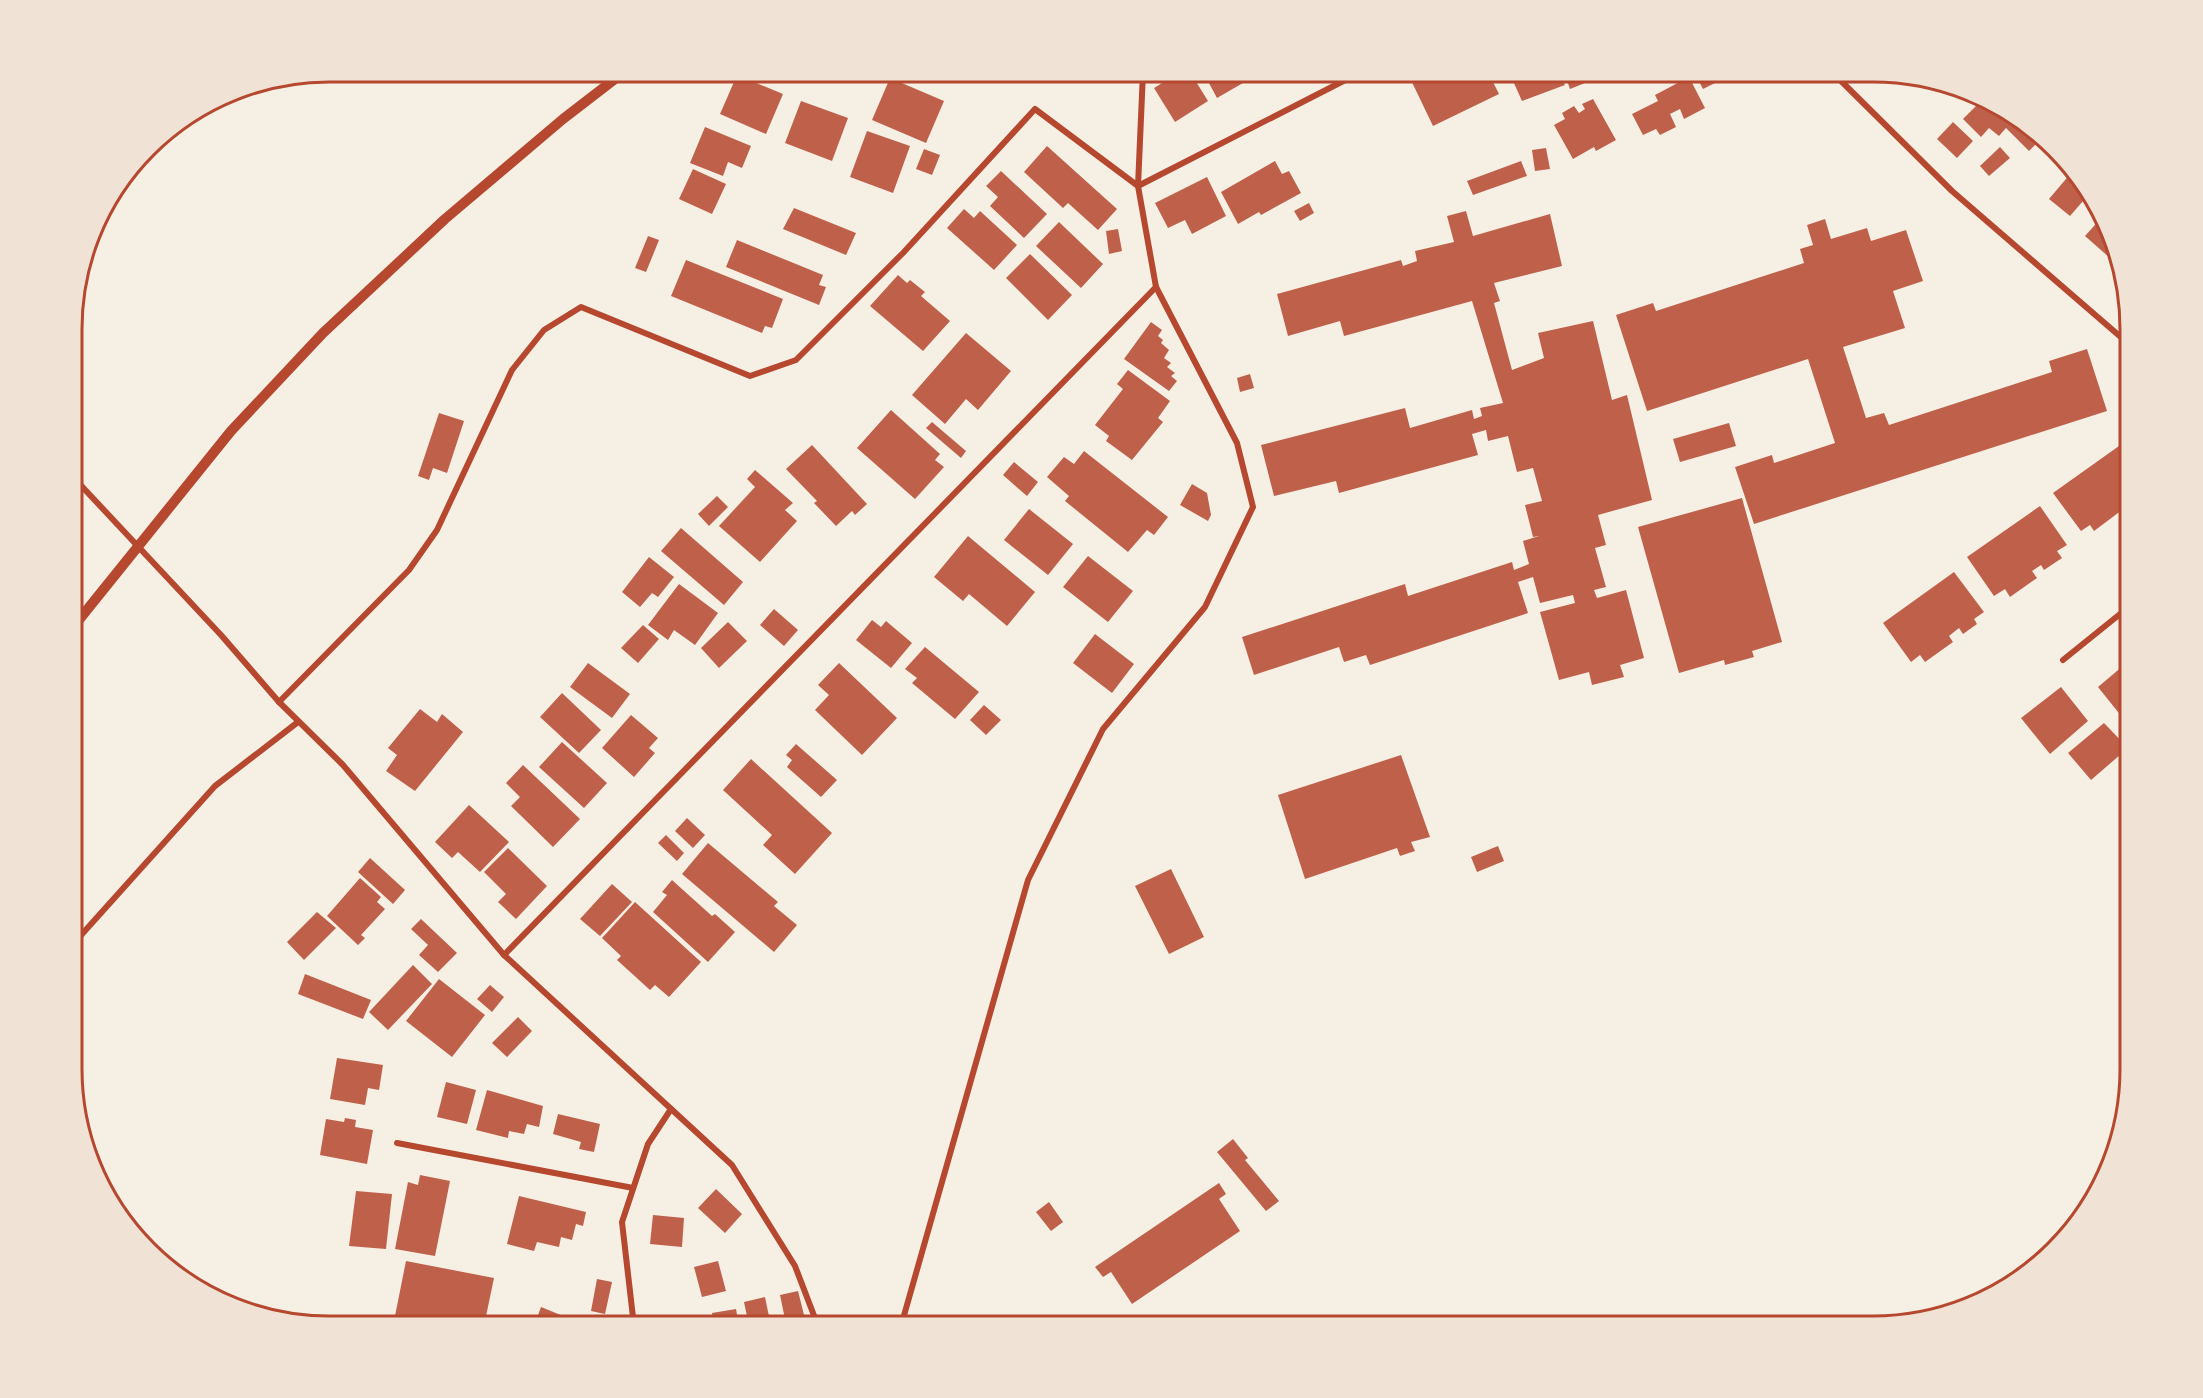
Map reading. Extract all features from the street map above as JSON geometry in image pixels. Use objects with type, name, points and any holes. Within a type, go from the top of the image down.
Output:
[{"type":"street","points":[[82,616],[231,431],[323,333],[445,219],[563,119],[611,82]]},
{"type":"street","points":[[904,1316],[1028,880],[1103,729],[1205,606],[1253,507],[1237,443],[1156,287],[1138,186],[1143,82]]},
{"type":"street","points":[[1138,186],[1341,82]]},
{"type":"street","points":[[1842,82],[1952,191],[2120,336]]},
{"type":"street","points":[[279,702],[409,570],[437,530],[512,370],[544,330],[581,307],[750,376],[796,360],[903,253],[1035,109],[1138,186]]},
{"type":"street","points":[[504,955],[1156,287]]},
{"type":"street","points":[[82,487],[221,635],[279,702],[343,765],[504,955],[732,1165],[795,1266],[814,1316]]},
{"type":"street","points":[[2063,660],[2120,614]]},
{"type":"street","points":[[82,934],[214,786],[298,722]]},
{"type":"street","points":[[632,1316],[622,1222],[648,1144],[671,1109]]},
{"type":"street","points":[[397,1143],[633,1188]]},
{"type":"building","points":[[734,82],[754,82],[783,94],[766,134],[720,114]]},
{"type":"building","points":[[888,82],[899,82],[944,101],[926,143],[872,120]]},
{"type":"building","points":[[1164,82],[1196,82],[1208,101],[1175,122],[1154,88]]},
{"type":"building","points":[[1208,82],[1245,82],[1217,98]]},
{"type":"building","points":[[1412,82],[1493,82],[1499,94],[1433,126]]},
{"type":"building","points":[[1513,82],[1563,82],[1565,85],[1522,101]]},
{"type":"building","points":[[1568,82],[1588,82],[1570,89]]},
{"type":"building","points":[[1680,82],[1692,82],[1705,108],[1684,119],[1680,109],[1670,114],[1676,127],[1660,135],[1656,129],[1643,135],[1632,114],[1658,101],[1655,95]]},
{"type":"building","points":[[1699,82],[1717,82],[1703,89]]},
{"type":"building","points":[[1593,99],[1616,140],[1596,151],[1594,147],[1573,159],[1554,125],[1565,119],[1562,113],[1574,106],[1579,113],[1585,109],[1582,104]]},
{"type":"building","points":[[801,101],[848,118],[832,161],[785,143]]},
{"type":"building","points":[[1977,105],[2011,124],[2036,144],[2029,151],[2006,128],[1999,136],[1989,128],[1981,137],[1963,119]]},
{"type":"building","points":[[1953,122],[1973,141],[1957,158],[1937,139]]},
{"type":"building","points":[[705,127],[751,146],[742,168],[728,162],[723,176],[690,163]]},
{"type":"building","points":[[867,131],[910,146],[893,193],[850,177]]},
{"type":"building","points":[[1047,146],[1117,209],[1098,230],[1068,203],[1063,208],[1024,172]]},
{"type":"building","points":[[2000,147],[2010,158],[1989,176],[1980,166]]},
{"type":"building","points":[[1546,148],[1550,169],[1535,171],[1532,150]]},
{"type":"building","points":[[924,149],[940,155],[932,175],[916,169]]},
{"type":"building","points":[[1275,161],[1282,174],[1289,171],[1301,193],[1261,215],[1259,212],[1238,224],[1221,192]]},
{"type":"building","points":[[1521,161],[1527,176],[1473,195],[1467,181]]},
{"type":"building","points":[[693,169],[726,184],[712,214],[679,199]]},
{"type":"building","points":[[1001,171],[1047,214],[1024,238],[990,206],[998,197],[986,186]]},
{"type":"building","points":[[1207,177],[1226,216],[1192,234],[1185,220],[1168,228],[1155,203]]},
{"type":"building","points":[[2068,177],[2084,200],[2070,216],[2049,199]]},
{"type":"building","points":[[1309,203],[1314,213],[1300,221],[1294,211]]},
{"type":"building","points":[[794,208],[856,233],[846,255],[783,229]]},
{"type":"building","points":[[964,209],[974,218],[980,211],[1017,245],[994,270],[947,228]]},
{"type":"building","points":[[1466,211],[1473,236],[1550,214],[1562,266],[1494,283],[1500,301],[1494,303],[1512,370],[1544,358],[1538,333],[1593,321],[1612,400],[1627,395],[1652,500],[1598,515],[1606,545],[1595,548],[1606,587],[1594,590],[1597,598],[1626,590],[1644,658],[1620,665],[1624,677],[1592,685],[1589,672],[1559,680],[1540,612],[1575,603],[1573,595],[1540,603],[1533,577],[1518,582],[1528,613],[1370,665],[1366,655],[1344,662],[1339,647],[1254,675],[1242,637],[1405,584],[1408,596],[1512,562],[1514,570],[1529,564],[1523,541],[1539,536],[1533,537],[1525,505],[1542,501],[1533,468],[1517,472],[1508,436],[1488,441],[1486,430],[1472,434],[1478,455],[1339,493],[1336,481],[1274,496],[1261,445],[1405,408],[1410,428],[1472,410],[1474,419],[1482,416],[1480,408],[1503,403],[1472,301],[1344,336],[1340,321],[1288,336],[1277,294],[1401,260],[1403,266],[1417,261],[1415,251],[1454,242],[1447,216]]},
{"type":"building","points":[[1825,219],[1831,239],[1867,228],[1871,241],[1906,230],[1923,281],[1893,291],[1905,328],[1843,347],[1866,418],[1884,413],[1889,425],[2052,372],[2049,361],[2087,349],[2107,411],[1754,524],[1735,467],[1772,455],[1774,463],[1835,443],[1808,359],[1647,411],[1616,315],[1653,303],[1656,311],[1804,263],[1800,249],[1813,245],[1807,225]]},
{"type":"building","points":[[1059,222],[1103,264],[1081,288],[1036,246]]},
{"type":"building","points":[[2096,223],[2110,258],[2085,236]]},
{"type":"building","points":[[1118,229],[1122,251],[1109,254],[1106,231]]},
{"type":"building","points":[[648,236],[659,240],[646,272],[635,268]]},
{"type":"building","points":[[737,240],[823,275],[819,285],[826,287],[819,305],[726,267]]},
{"type":"building","points":[[1030,254],[1072,295],[1048,320],[1006,278]]},
{"type":"building","points":[[686,260],[783,299],[772,328],[765,326],[762,333],[671,296]]},
{"type":"building","points":[[898,275],[907,283],[910,280],[925,292],[921,296],[950,321],[923,351],[870,306]]},
{"type":"building","points":[[1151,322],[1162,330],[1158,336],[1163,340],[1161,343],[1169,350],[1164,358],[1171,363],[1167,367],[1175,373],[1171,376],[1177,381],[1169,391],[1124,359]]},
{"type":"building","points":[[966,333],[1011,371],[978,410],[966,399],[945,424],[912,395]]},
{"type":"building","points":[[1128,370],[1170,401],[1158,418],[1163,422],[1132,460],[1106,441],[1109,436],[1095,425],[1123,389],[1117,384]]},
{"type":"building","points":[[1250,374],[1254,388],[1240,392],[1237,378]]},
{"type":"building","points":[[891,410],[940,454],[935,460],[944,467],[915,499],[857,448]]},
{"type":"building","points":[[439,413],[464,421],[447,473],[433,468],[429,480],[418,476]]},
{"type":"building","points":[[932,422],[966,451],[961,458],[926,428]]},
{"type":"building","points":[[1729,423],[1736,446],[1680,462],[1673,439]]},
{"type":"building","points":[[812,445],[867,504],[855,515],[852,511],[836,526],[814,503],[817,501],[786,469]]},
{"type":"building","points":[[2120,445],[2120,512],[2094,531],[2090,525],[2081,531],[2053,493]]},
{"type":"building","points":[[1084,451],[1168,517],[1154,535],[1147,530],[1128,552],[1065,501],[1069,496],[1047,477],[1064,457],[1074,464]]},
{"type":"building","points":[[1014,462],[1038,482],[1027,496],[1003,475]]},
{"type":"building","points":[[755,470],[793,503],[785,510],[797,521],[760,562],[719,526],[755,487],[747,479]]},
{"type":"building","points":[[1192,484],[1207,493],[1211,515],[1208,521],[1180,505]]},
{"type":"building","points":[[717,496],[728,507],[709,526],[698,514]]},
{"type":"building","points":[[1742,498],[1782,642],[1752,651],[1754,657],[1725,665],[1724,660],[1679,673],[1638,527]]},
{"type":"building","points":[[2040,506],[2067,545],[2057,551],[2062,558],[2044,570],[2041,565],[2032,571],[2037,578],[2010,597],[2005,589],[1994,596],[1967,557]]},
{"type":"building","points":[[1029,509],[1073,544],[1048,575],[1004,540]]},
{"type":"building","points":[[681,528],[743,582],[724,605],[661,551]]},
{"type":"building","points":[[968,536],[1035,592],[1007,626],[969,594],[963,601],[934,577]]},
{"type":"building","points":[[1088,556],[1133,591],[1108,622],[1063,587]]},
{"type":"building","points":[[649,557],[674,577],[658,597],[652,593],[640,607],[622,592]]},
{"type":"building","points":[[1954,572],[1984,612],[1974,619],[1977,624],[1963,634],[1959,628],[1949,636],[1953,642],[1925,662],[1920,655],[1911,662],[1883,623]]},
{"type":"building","points":[[679,584],[718,613],[695,645],[674,630],[668,640],[648,625]]},
{"type":"building","points":[[774,609],[798,630],[784,646],[760,625]]},
{"type":"building","points":[[872,620],[881,627],[886,621],[912,643],[891,668],[856,640]]},
{"type":"building","points":[[728,622],[747,641],[719,668],[701,648]]},
{"type":"building","points":[[643,625],[659,639],[638,663],[621,648]]},
{"type":"building","points":[[1095,634],[1134,664],[1112,693],[1073,663]]},
{"type":"building","points":[[925,647],[979,692],[955,719],[912,683],[917,678],[905,669]]},
{"type":"building","points":[[588,663],[630,694],[612,718],[570,687]]},
{"type":"building","points":[[839,663],[897,718],[862,755],[815,710],[829,695],[818,685]]},
{"type":"building","points":[[2120,668],[2120,714],[2098,687]]},
{"type":"building","points":[[2061,687],[2088,721],[2050,754],[2021,718]]},
{"type":"building","points":[[562,693],[601,730],[579,753],[540,717]]},
{"type":"building","points":[[984,705],[1001,720],[986,735],[970,720]]},
{"type":"building","points":[[420,709],[437,722],[442,714],[463,732],[415,791],[386,771],[397,755],[388,748]]},
{"type":"building","points":[[631,715],[658,738],[649,748],[655,753],[634,777],[602,748]]},
{"type":"building","points":[[2104,723],[2120,740],[2120,755],[2091,780],[2068,753]]},
{"type":"building","points":[[562,742],[607,783],[584,808],[539,767]]},
{"type":"building","points":[[796,744],[837,780],[821,797],[787,767],[792,760],[786,755]]},
{"type":"building","points":[[1401,755],[1430,837],[1411,842],[1415,851],[1400,856],[1397,848],[1305,879],[1278,795]]},
{"type":"building","points":[[751,759],[832,833],[795,874],[763,845],[772,835],[723,790]]},
{"type":"building","points":[[523,765],[580,819],[553,847],[511,806],[520,797],[506,783]]},
{"type":"building","points":[[469,805],[509,842],[480,872],[458,852],[452,858],[435,842]]},
{"type":"building","points":[[687,818],[705,835],[693,848],[675,831]]},
{"type":"building","points":[[666,835],[684,853],[677,861],[658,843]]},
{"type":"building","points":[[708,843],[778,902],[774,906],[797,925],[774,952],[682,874]]},
{"type":"building","points":[[1498,846],[1504,861],[1477,872],[1471,857]]},
{"type":"building","points":[[508,848],[547,886],[516,919],[498,902],[506,894],[484,872]]},
{"type":"building","points":[[370,858],[405,890],[393,904],[358,872]]},
{"type":"building","points":[[1171,869],[1204,937],[1169,954],[1135,886]]},
{"type":"building","points":[[360,878],[381,897],[377,902],[385,909],[361,935],[365,938],[358,945],[327,916]]},
{"type":"building","points":[[672,880],[712,916],[715,914],[735,932],[708,962],[653,912],[667,895],[662,892]]},
{"type":"building","points":[[612,884],[632,902],[600,936],[580,919]]},
{"type":"building","points":[[635,902],[701,962],[669,997],[655,985],[650,990],[617,960],[621,956],[602,938]]},
{"type":"building","points":[[317,912],[336,928],[304,960],[287,942]]},
{"type":"building","points":[[421,919],[457,953],[438,972],[419,955],[428,945],[411,929]]},
{"type":"building","points":[[413,965],[432,984],[388,1030],[369,1012]]},
{"type":"building","points":[[305,974],[371,1000],[363,1019],[298,994]]},
{"type":"building","points":[[439,979],[485,1015],[452,1057],[406,1021]]},
{"type":"building","points":[[490,985],[504,997],[492,1012],[477,999]]},
{"type":"building","points":[[518,1017],[532,1031],[507,1057],[492,1043]]},
{"type":"building","points":[[337,1058],[383,1065],[379,1090],[368,1088],[365,1105],[330,1099]]},
{"type":"building","points":[[446,1082],[476,1090],[467,1124],[437,1117]]},
{"type":"building","points":[[487,1090],[543,1106],[539,1127],[527,1124],[524,1134],[509,1131],[508,1138],[476,1130]]},
{"type":"building","points":[[558,1114],[600,1124],[594,1152],[579,1149],[581,1142],[553,1134]]},
{"type":"building","points":[[345,1118],[356,1120],[355,1127],[373,1130],[367,1164],[320,1155],[326,1119],[344,1122]]},
{"type":"building","points":[[1233,1139],[1248,1158],[1245,1160],[1279,1201],[1266,1211],[1217,1152]]},
{"type":"building","points":[[420,1175],[450,1181],[435,1256],[395,1249],[408,1182],[418,1185]]},
{"type":"building","points":[[1219,1183],[1226,1194],[1219,1199],[1240,1231],[1132,1304],[1111,1272],[1103,1277],[1095,1267]]},
{"type":"building","points":[[716,1189],[742,1214],[725,1233],[698,1208]]},
{"type":"building","points":[[356,1191],[392,1194],[386,1249],[349,1246]]},
{"type":"building","points":[[519,1196],[586,1212],[583,1226],[576,1224],[572,1240],[561,1237],[559,1247],[537,1242],[534,1251],[507,1244]]},
{"type":"building","points":[[1049,1202],[1063,1222],[1051,1231],[1036,1212]]},
{"type":"building","points":[[653,1215],[684,1218],[682,1247],[650,1244]]},
{"type":"building","points":[[406,1261],[494,1278],[486,1316],[395,1316]]},
{"type":"building","points":[[718,1261],[726,1291],[702,1297],[694,1267]]},
{"type":"building","points":[[597,1279],[612,1282],[605,1314],[591,1311]]},
{"type":"building","points":[[798,1291],[804,1315],[784,1316],[780,1295]]},
{"type":"building","points":[[765,1297],[769,1316],[747,1316],[744,1302]]},
{"type":"building","points":[[541,1307],[563,1316],[538,1316]]},
{"type":"building","points":[[736,1309],[737,1316],[712,1316],[712,1313]]}]
